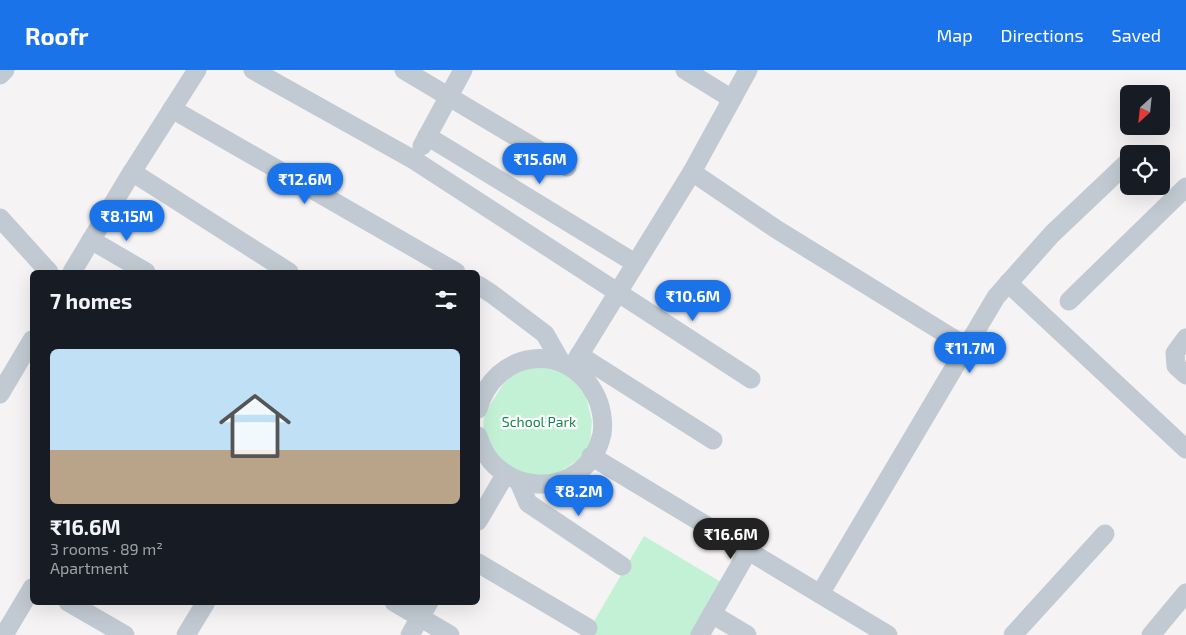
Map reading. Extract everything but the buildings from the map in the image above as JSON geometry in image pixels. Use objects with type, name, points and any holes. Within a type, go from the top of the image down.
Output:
[{"type":"street","points":[[0,75],[5,70]]},
{"type":"street","points":[[73,270],[132,172],[197,70]]},
{"type":"street","points":[[253,70],[414,160],[751,379]]},
{"type":"street","points":[[404,70],[567,167]]},
{"type":"street","points":[[414,160],[463,70]]},
{"type":"street","points":[[685,70],[732,99]]},
{"type":"street","points":[[570,361],[617,293],[692,172],[748,70]]},
{"type":"street","points":[[172,109],[453,270]]},
{"type":"street","points":[[427,136],[636,263]]},
{"type":"street","points":[[820,594],[996,297],[1052,234],[1120,169]]},
{"type":"street","points":[[132,172],[286,270]]},
{"type":"street","points":[[692,172],[776,229],[967,347]]},
{"type":"street","points":[[1069,301],[1186,187]]},
{"type":"street","points":[[2,225],[47,270]]},
{"type":"street","points":[[91,240],[143,270]]},
{"type":"street","points":[[1008,283],[1186,449]]},
{"type":"street","points":[[480,286],[545,334],[588,381],[601,405],[602,434],[582,469],[563,480],[541,485],[512,478]]},
{"type":"street","points":[[1186,338],[1176,353],[1176,366],[1186,375]]},
{"type":"street","points":[[0,394],[30,343]]},
{"type":"street","points":[[481,386],[516,362],[541,358],[570,361],[713,440]]},
{"type":"street","points":[[480,442],[487,458],[512,478],[528,503],[622,566]]},
{"type":"street","points":[[591,456],[888,635]]},
{"type":"street","points":[[480,518],[512,478]]},
{"type":"street","points":[[1013,635],[1105,534]]},
{"type":"street","points":[[700,635],[748,551]]},
{"type":"street","points":[[480,564],[588,628]]},
{"type":"street","points":[[4,635],[30,591]]},
{"type":"street","points":[[1151,635],[1186,593]]},
{"type":"street","points":[[73,605],[125,635]]},
{"type":"street","points":[[186,635],[204,605]]},
{"type":"street","points":[[406,605],[425,610],[450,635]]},
{"type":"street","points":[[410,635],[425,610]]},
{"type":"street","points":[[712,614],[747,635]]},
{"type":"green space","name":"School Park","points":[[556,366],[574,379],[586,397],[592,421],[590,442],[579,459],[554,476],[525,474],[507,469],[483,433],[484,414],[507,378],[530,368]]},
{"type":"green space","points":[[644,536],[726,585],[695,635],[586,635]]}]
